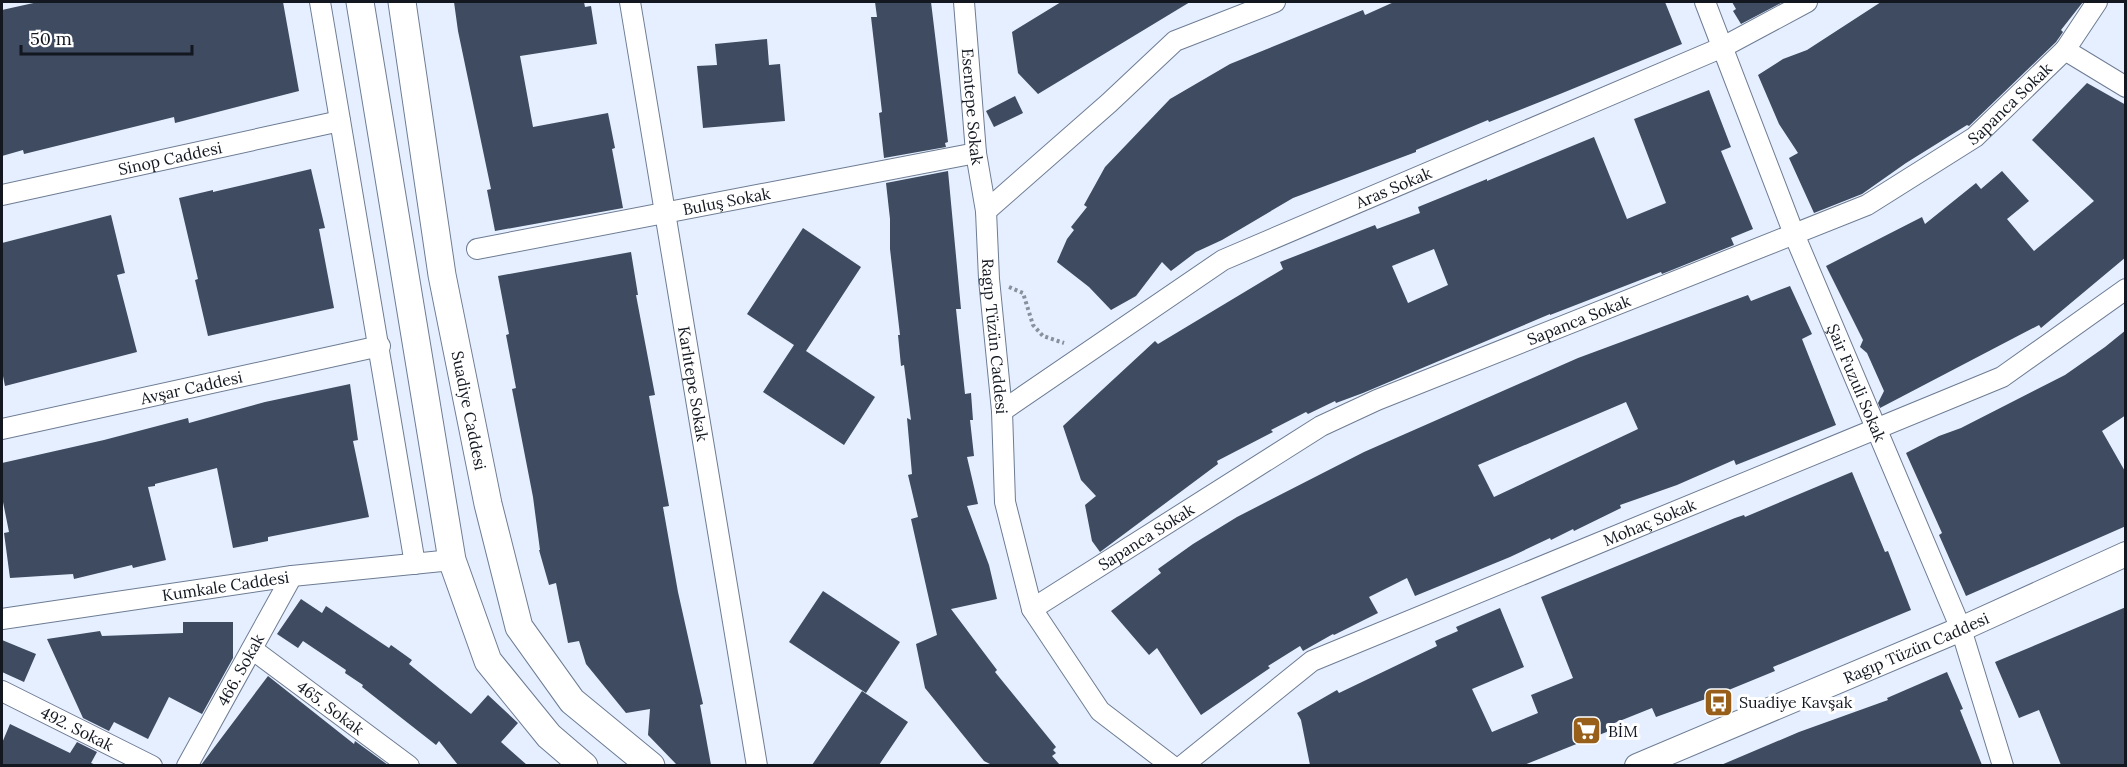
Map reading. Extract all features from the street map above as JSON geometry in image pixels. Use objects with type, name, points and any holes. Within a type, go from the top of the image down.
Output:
[{"type":"main road","points":[[360,2],[452,560],[488,661],[549,736],[584,765]]},
{"type":"main road","name":"Suadiye Caddesi","points":[[402,2],[442,275],[488,504],[519,627],[572,701],[651,765]]},
{"type":"street","points":[[320,2],[380,346],[415,564]]},
{"type":"street","name":"Karlıtepe Sokak","points":[[630,2],[757,765]]},
{"type":"street","name":"Esentepe Sokak","points":[[964,2],[976,153],[986,211]]},
{"type":"street","points":[[986,211],[1109,104],[1175,42],[1272,2]]},
{"type":"street","name":"Şair Fuzuli Sokak","points":[[1705,2],[1794,234],[1961,629],[2003,765]]},
{"type":"street","name":"Aras Sokak","points":[[1002,411],[1223,260],[1723,47],[1807,2]]},
{"type":"street","name":"Sapanca Sokak","points":[[1032,609],[1321,426],[1377,400],[1867,205],[1974,137],[2065,50],[2097,2]]},
{"type":"street","points":[[2065,50],[2126,87]]},
{"type":"street","name":"Sinop Caddesi","points":[[2,195],[340,121]]},
{"type":"street","name":"Buluş Sokak","points":[[477,249],[976,153]]},
{"type":"street","name":"Ragıp Tüzün Caddesi","points":[[986,211],[989,279],[1002,411],[1005,502],[1032,609],[1100,711],[1172,765]]},
{"type":"street","name":"Mohaç Sokak","points":[[1182,765],[1312,661],[2002,377],[2126,289]]},
{"type":"street","name":"Avşar Caddesi","points":[[2,429],[380,346]]},
{"type":"street","name":"Ragıp Tüzün Caddesi","points":[[1637,765],[1961,629],[2126,554]]},
{"type":"street","name":"Kumkale Caddesi","points":[[2,619],[292,576],[452,560]]},
{"type":"street","name":"466. Sokak","points":[[188,765],[292,576]]},
{"type":"street","name":"465. Sokak","points":[[252,649],[409,765]]},
{"type":"street","name":"492. Sokak","points":[[2,691],[152,765]]},
{"type":"path","points":[[989,279],[1023,293],[1033,325],[1043,336],[1063,342],[1080,358]]},
{"type":"building","points":[[38,2],[283,2],[299,91],[175,123],[174,117],[24,154],[23,150],[2,156],[2,10]]},
{"type":"building","points":[[454,2],[584,2],[585,7],[591,6],[597,44],[520,56],[533,127],[608,113],[623,208],[495,231],[487,190],[491,189]]},
{"type":"building","points":[[875,2],[931,2],[948,142],[945,143],[946,147],[884,158],[879,113],[882,112],[871,17],[877,17]]},
{"type":"building","points":[[1061,2],[1190,2],[1038,94],[1018,73],[1012,32]]},
{"type":"building","points":[[1394,2],[1665,2],[1682,44],[1489,122],[1488,120],[1416,150],[1416,152],[1293,198],[1222,240],[1196,252],[1171,271],[1162,262],[1136,296],[1111,310],[1089,287],[1057,262],[1067,239],[1074,230],[1071,227],[1087,207],[1084,205],[1105,167],[1170,99],[1230,64],[1363,10],[1365,15]]},
{"type":"building","points":[[1732,2],[1783,2],[1741,24],[1733,11],[1736,9]]},
{"type":"building","points":[[1881,2],[2083,2],[2061,30],[2063,32],[2056,42],[1969,126],[1967,125],[1906,163],[1862,194],[1814,213],[1789,158],[1798,153],[1779,124],[1758,75],[1783,59],[1807,50]]},
{"type":"building","points":[[767,39],[769,65],[780,64],[785,121],[703,128],[697,66],[717,65],[715,44]]},
{"type":"building","points":[[2087,83],[2126,105],[2126,257],[2041,328],[2039,325],[1880,408],[1878,403],[1884,391],[1867,353],[1860,347],[1863,340],[1826,266],[1922,217],[1925,224],[1976,183],[1981,189],[2002,171],[2029,201],[2007,219],[2034,251],[2094,201],[2032,140]]},
{"type":"building","points":[[1709,90],[1731,147],[1721,151],[1753,229],[1731,238],[1734,245],[1662,274],[1661,272],[1550,314],[1363,393],[1336,403],[1335,401],[1308,414],[1306,412],[1217,461],[1218,464],[1100,552],[1092,541],[1085,505],[1096,496],[1081,480],[1063,426],[1155,341],[1158,344],[1283,269],[1280,262],[1375,225],[1377,229],[1420,213],[1418,207],[1594,137],[1627,219],[1666,203],[1634,119]],"holes":[[[1434,249],[1448,285],[1408,303],[1392,266]]]},
{"type":"building","points":[[1015,96],[1023,113],[994,127],[986,111]]},
{"type":"building","points":[[311,169],[325,228],[319,229],[334,308],[208,336],[195,280],[198,279],[179,198]]},
{"type":"building","points":[[948,171],[961,309],[956,309],[965,394],[971,393],[973,420],[970,420],[974,456],[967,457],[978,504],[967,506],[989,565],[997,599],[951,609],[997,670],[995,672],[1056,747],[1053,750],[1056,753],[1052,756],[1060,765],[992,765],[984,761],[925,688],[916,644],[937,635],[911,519],[918,517],[908,475],[912,474],[907,418],[911,420],[904,365],[901,366],[886,183]]},
{"type":"building","points":[[111,215],[125,273],[117,275],[137,352],[5,386],[2,371],[2,243]]},
{"type":"building","points":[[803,228],[861,267],[806,351],[875,397],[844,445],[763,392],[794,345],[747,314]]},
{"type":"building","points":[[631,252],[638,295],[636,295],[655,395],[649,396],[669,506],[663,507],[678,592],[703,704],[700,705],[711,765],[677,765],[648,735],[650,709],[626,713],[586,664],[579,641],[568,643],[556,583],[549,585],[539,550],[533,497],[512,389],[516,388],[498,276]]},
{"type":"building","points":[[1790,286],[1812,334],[1802,339],[1836,425],[1736,465],[1734,460],[1677,485],[1620,505],[1621,508],[1574,531],[1573,529],[1551,540],[1550,538],[1415,596],[1407,578],[1369,597],[1378,613],[1303,651],[1300,646],[1268,666],[1270,668],[1201,715],[1157,648],[1149,655],[1111,611],[1161,573],[1158,569],[1193,544],[1237,517],[1364,452],[1578,358],[1748,295],[1751,301]],"holes":[[[1626,402],[1638,429],[1494,497],[1478,465]]]},
{"type":"building","points":[[2126,330],[2126,415],[2102,431],[2126,473],[2126,526],[1966,596],[1939,535],[1942,533],[1906,453],[2065,375]]},
{"type":"building","points":[[350,384],[358,440],[353,441],[369,517],[268,537],[268,541],[233,548],[217,468],[148,487],[166,560],[133,568],[132,565],[74,579],[73,574],[10,578],[4,533],[9,532],[2,497],[2,463],[188,418],[189,423],[265,402]]},
{"type":"building","points":[[1852,472],[1885,552],[1888,551],[1911,610],[1773,667],[1775,671],[1714,696],[1656,717],[1652,708],[1607,726],[1609,731],[1524,765],[1310,765],[1301,720],[1297,713],[1337,690],[1339,693],[1437,646],[1435,641],[1458,631],[1456,627],[1500,608],[1524,667],[1472,689],[1492,732],[1538,713],[1531,695],[1573,678],[1541,597],[1735,518],[1744,515],[1745,517]]},
{"type":"building","points":[[823,591],[900,642],[866,693],[789,642]]},
{"type":"building","points":[[301,599],[322,613],[326,606],[389,648],[391,645],[412,660],[409,664],[471,714],[488,695],[518,723],[501,742],[527,765],[458,765],[439,741],[436,745],[345,673],[346,670],[303,641],[298,648],[277,634]]},
{"type":"building","points":[[2126,607],[2126,765],[2061,765],[2039,710],[2019,718],[1995,662]]},
{"type":"building","points":[[183,622],[233,622],[233,658],[202,714],[169,697],[148,739],[114,722],[109,731],[83,718],[47,639],[100,631],[102,636],[183,633]]},
{"type":"building","points":[[2,640],[36,654],[24,682],[2,672]]},
{"type":"building","points":[[1947,672],[1963,709],[1960,710],[1982,765],[1721,765],[1799,732],[1888,700],[1887,698]]},
{"type":"building","points":[[268,676],[354,744],[355,741],[388,765],[201,765]]},
{"type":"building","points":[[862,691],[908,722],[879,765],[812,765]]},
{"type":"building","points":[[10,724],[70,753],[77,742],[97,752],[91,763],[96,765],[2,765],[2,743]]},
{"type":"place","name":"Suadiye Kavşak","points":[[1718,702]]},
{"type":"place","name":"BİM","points":[[1587,731]]}]
